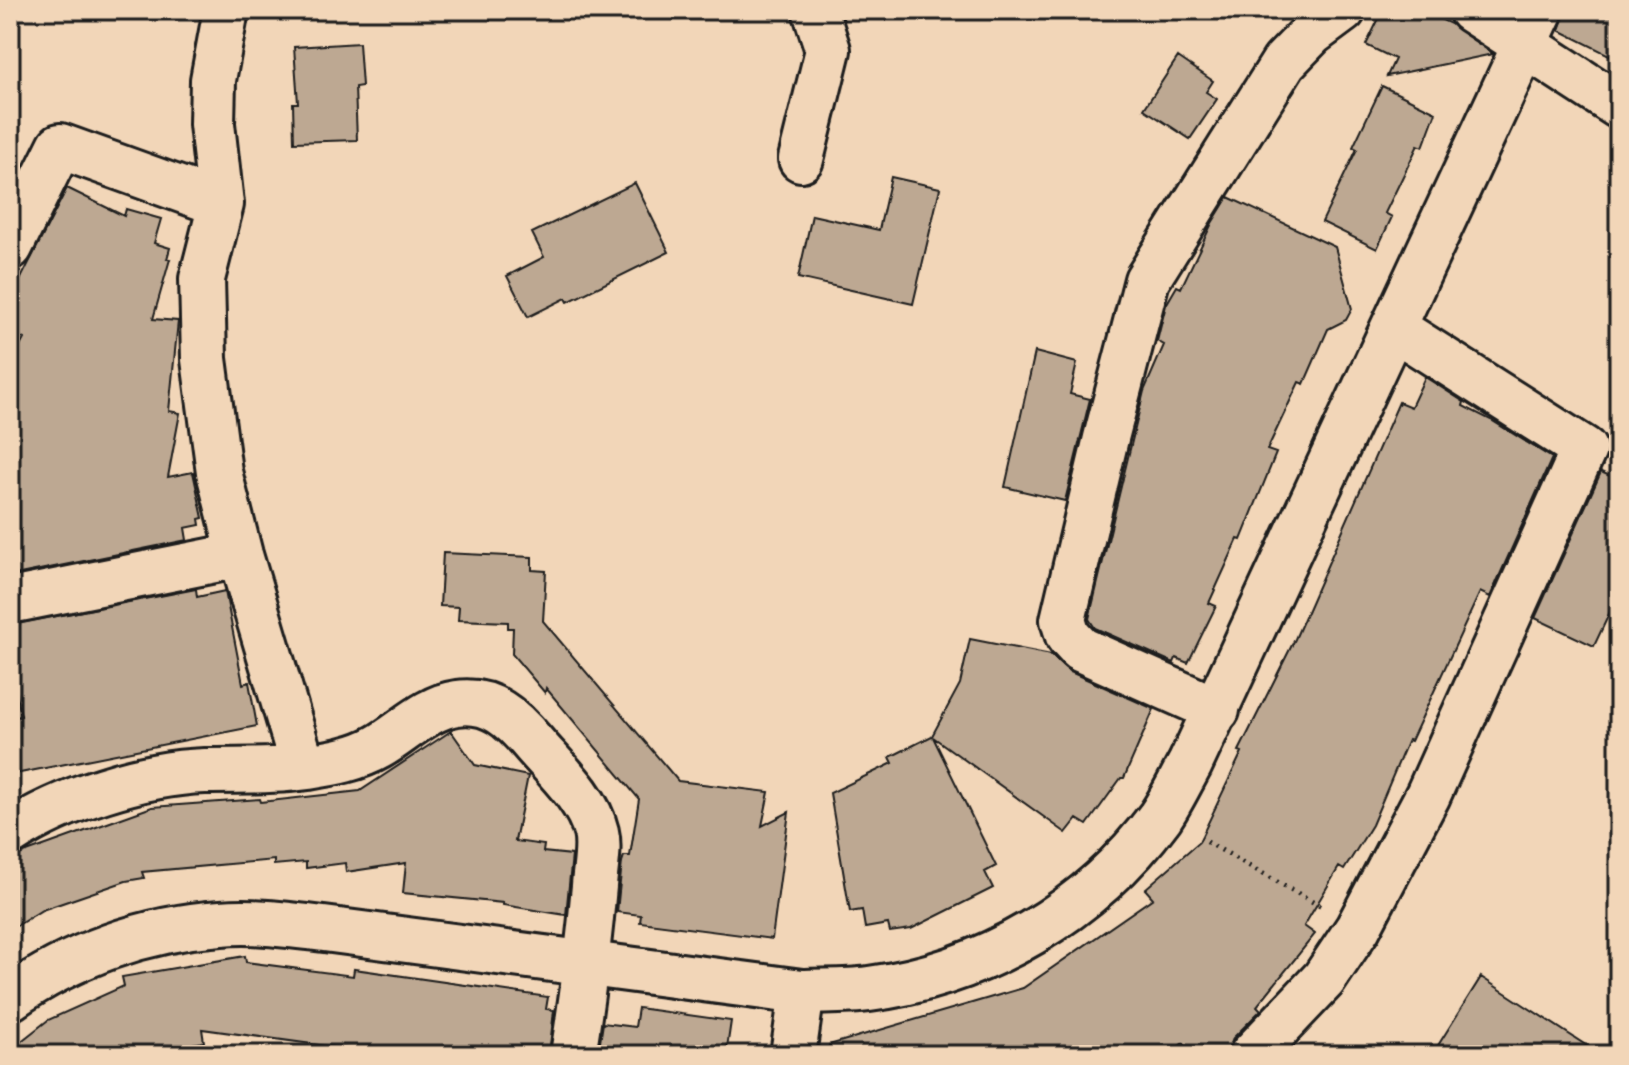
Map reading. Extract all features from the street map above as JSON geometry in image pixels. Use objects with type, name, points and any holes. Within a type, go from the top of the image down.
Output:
[{"type":"street","points":[[226,10],[213,94],[212,124],[221,204],[202,279],[204,359],[219,472],[240,555],[303,767]]},
{"type":"street","points":[[801,159],[828,50],[815,10]]},
{"type":"street","points":[[1217,710],[1080,649],[1068,636],[1063,620],[1147,280],[1284,62],[1312,33],[1343,10]]},
{"type":"street","points":[[1471,10],[1533,28],[1619,106]]},
{"type":"street","points":[[10,998],[52,972],[116,944],[186,926],[222,922],[324,929],[802,992],[866,989],[935,975],[1000,950],[1041,928],[1114,869],[1160,816],[1217,710],[1533,28]]},
{"type":"street","points":[[10,247],[60,146],[221,204]]},
{"type":"street","points":[[1252,1055],[1324,979],[1358,928],[1428,795],[1584,449],[1394,328]]},
{"type":"street","points":[[10,601],[240,555]]},
{"type":"street","points":[[10,833],[68,804],[119,786],[168,775],[204,771],[257,773],[341,761],[376,749],[438,708],[482,703],[518,724],[585,807],[596,833],[588,964],[573,1055]]},
{"type":"street","points":[[793,1055],[802,992]]},
{"type":"path","points":[[1160,816],[1358,928]]},
{"type":"building","points":[[1383,10],[1421,10],[1451,24],[1493,54],[1387,76],[1395,59],[1366,45]]},
{"type":"building","points":[[1566,10],[1619,10],[1619,60],[1559,30]]},
{"type":"building","points":[[359,43],[362,86],[355,87],[357,140],[294,142],[293,103],[298,103],[294,47]]},
{"type":"building","points":[[1178,57],[1213,81],[1206,92],[1217,99],[1190,139],[1144,109]]},
{"type":"building","points":[[1382,86],[1436,112],[1423,147],[1418,145],[1385,213],[1392,217],[1377,249],[1322,222],[1357,149],[1353,147]]},
{"type":"building","points":[[891,177],[940,188],[913,304],[798,278],[812,215],[879,230]]},
{"type":"building","points":[[635,183],[669,252],[568,302],[566,298],[528,317],[507,276],[544,257],[532,233]]},
{"type":"building","points":[[67,188],[124,216],[126,209],[161,219],[154,243],[170,248],[167,259],[170,259],[153,319],[178,321],[169,411],[180,413],[168,477],[193,472],[203,518],[199,519],[200,525],[185,528],[187,540],[10,576],[10,365],[24,339],[10,332],[10,300]]},
{"type":"building","points":[[1228,197],[1335,247],[1352,309],[1346,320],[1328,329],[1304,384],[1299,382],[1267,450],[1276,453],[1241,540],[1238,539],[1209,603],[1216,606],[1188,663],[1176,658],[1174,663],[1095,628],[1089,619],[1144,391],[1164,345],[1157,341],[1166,305],[1177,286],[1181,288]]},
{"type":"building","points":[[1035,352],[1077,363],[1070,394],[1090,399],[1065,501],[1005,487]]},
{"type":"building","points":[[1425,377],[1464,402],[1463,406],[1552,458],[1490,597],[1480,592],[1411,741],[1408,740],[1372,825],[1344,870],[1339,867],[1304,926],[1315,934],[1257,1006],[1261,1010],[1233,1038],[1228,1055],[1193,1055],[1183,1043],[1169,1055],[830,1055],[829,1045],[1023,988],[1153,898],[1145,889],[1199,842],[1242,752],[1239,751],[1295,639],[1399,402],[1411,407]]},
{"type":"building","points":[[1601,472],[1619,480],[1619,593],[1594,646],[1535,618]]},
{"type":"building","points":[[443,553],[532,557],[532,570],[546,571],[543,621],[678,781],[769,792],[762,826],[789,812],[772,939],[640,922],[641,915],[617,912],[622,862],[624,856],[630,856],[639,799],[546,688],[545,693],[512,654],[513,628],[508,628],[508,622],[458,620],[459,607],[440,606]]},
{"type":"building","points":[[196,589],[197,597],[225,591],[243,684],[249,682],[257,726],[10,775],[10,718],[21,716],[10,662],[10,625]]},
{"type":"building","points":[[970,639],[1051,655],[1070,672],[1154,709],[1124,778],[1087,825],[1077,819],[1066,833],[933,737],[996,866],[985,872],[993,888],[911,929],[890,932],[888,924],[865,928],[862,910],[850,912],[830,793],[893,763],[890,757],[932,736],[960,684]]},
{"type":"building","points":[[451,731],[475,765],[528,776],[515,841],[544,845],[543,852],[572,855],[566,915],[503,903],[403,893],[406,863],[346,872],[345,863],[306,868],[306,862],[274,865],[274,860],[142,872],[144,878],[126,881],[42,910],[10,930],[10,858],[152,807],[260,799],[261,802],[360,791]]},
{"type":"building","points":[[245,956],[246,962],[353,976],[354,969],[548,997],[546,1009],[554,1010],[549,1055],[392,1055],[202,1029],[204,1042],[125,1055],[10,1055],[10,1050],[48,1020],[124,986],[122,977]]},
{"type":"building","points":[[1481,977],[1601,1055],[1432,1055]]},
{"type":"building","points":[[638,1008],[731,1021],[726,1055],[598,1055],[603,1023],[635,1027]]}]
